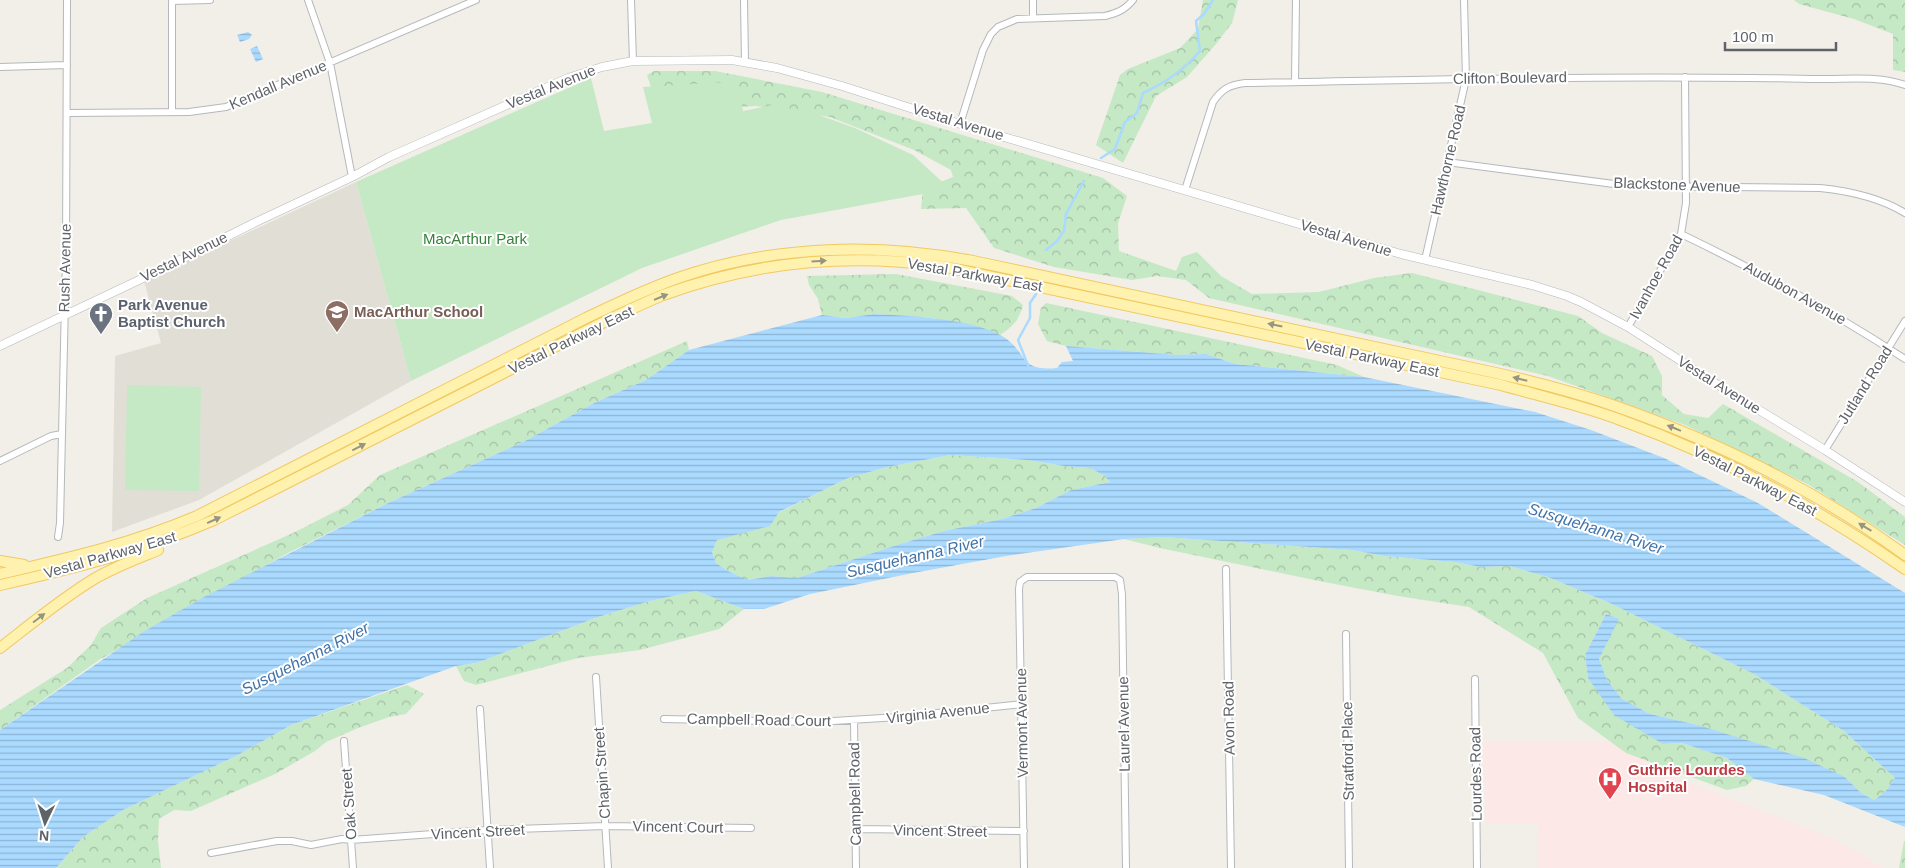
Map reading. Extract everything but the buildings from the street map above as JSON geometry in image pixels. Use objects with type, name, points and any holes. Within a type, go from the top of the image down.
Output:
[{"type":"main road","name":"Vestal Parkway East","points":[[0,574],[133,540],[197,516],[586,318],[647,290],[684,276],[748,260],[793,253],[875,249],[937,254],[973,261],[1496,373],[1611,404],[1675,428],[1755,464],[1871,530],[1905,554]]},
{"type":"main road","name":"Vestal Parkway East","points":[[0,585],[100,561],[145,548],[184,533],[237,509],[598,325],[662,296],[698,284],[767,267],[833,260],[884,260],[941,266],[1501,386],[1558,400],[1616,418],[1743,471],[1823,515],[1905,569]]},
{"type":"main road","points":[[0,648],[89,582],[124,564],[181,540],[184,533]]},
{"type":"main road","points":[[0,561],[27,565],[52,562]]},
{"type":"street","name":"Rush Avenue","points":[[58,537],[60,523],[68,113],[67,0]]},
{"type":"street","points":[[172,112],[172,0],[210,0]]},
{"type":"street","points":[[308,0],[330,63],[352,177]]},
{"type":"street","name":"Kendall Avenue","points":[[68,113],[205,111],[226,107],[476,0]]},
{"type":"street","points":[[632,0],[633,61]]},
{"type":"street","points":[[744,0],[745,62]]},
{"type":"street","points":[[1033,0],[1033,18]]},
{"type":"street","points":[[960,124],[983,50],[991,34],[1009,21],[1033,18],[1105,16],[1118,13],[1133,0]]},
{"type":"street","points":[[1295,82],[1296,0]]},
{"type":"street","name":"Hawthorne Road","points":[[1425,260],[1466,79],[1464,0]]},
{"type":"street","name":"Vestal Avenue","points":[[0,346],[389,158],[568,78],[602,66],[633,61],[732,60],[777,68],[842,86],[960,124],[1425,260],[1532,285],[1567,296],[1628,327],[1905,502]]},
{"type":"street","points":[[0,67],[67,65]]},
{"type":"street","name":"Clifton Boulevard","points":[[1185,190],[1213,102],[1230,85],[1466,79],[1685,77],[1829,79],[1860,77],[1895,82],[1905,86]]},
{"type":"street","name":"Ivanhoe Road","points":[[1628,327],[1682,234],[1685,219],[1686,188],[1685,77]]},
{"type":"street","name":"Blackstone Avenue","points":[[1447,162],[1629,186],[1811,188],[1846,191],[1880,201],[1905,213]]},
{"type":"street","name":"Audubon Avenue","points":[[1682,234],[1756,270],[1835,315],[1905,359]]},
{"type":"street","name":"Jutland Road","points":[[1825,450],[1905,321]]},
{"type":"street","points":[[0,462],[51,436],[62,434]]},
{"type":"street","name":"Avon Road","points":[[1226,569],[1231,868]]},
{"type":"street","name":"Vermont Avenue","points":[[1024,868],[1019,589],[1022,579],[1027,577],[1115,577],[1120,580]]},
{"type":"street","name":"Laurel Avenue","points":[[1120,580],[1122,594],[1126,868]]},
{"type":"street","name":"Stratford Place","points":[[1346,634],[1349,868]]},
{"type":"street","name":"Chapin Street","points":[[596,677],[608,868]]},
{"type":"street","name":"Lourdes Road","points":[[1475,679],[1478,868]]},
{"type":"street","name":"Virginia Avenue","points":[[854,720],[1022,704]]},
{"type":"street","points":[[480,709],[490,868]]},
{"type":"street","name":"Campbell Road Court","points":[[664,720],[818,722],[854,720]]},
{"type":"street","name":"Campbell Road","points":[[854,720],[856,868]]},
{"type":"street","name":"Oak Street","points":[[344,741],[353,868]]},
{"type":"street","name":"Vincent Court","points":[[605,826],[752,828]]},
{"type":"street","name":"Vincent Street","points":[[211,853],[236,847],[264,845],[277,841],[292,841],[312,845],[342,840],[488,830],[605,826]]},
{"type":"street","name":"Vincent Street","points":[[856,829],[1024,831]]},
{"type":"shaded area","points":[[356,182],[411,381],[199,500],[112,532],[115,356],[161,343],[144,281]]},
{"type":"shaded area","name":"Guthrie Lourdes Hospital","points":[[1483,742],[1616,742],[1675,777],[1832,838],[1881,866],[1881,868],[1537,868],[1538,823],[1486,824]]},
{"type":"green space","points":[[1203,0],[1238,0],[1232,23],[1187,77],[1156,96],[1123,163],[1096,145],[1120,75],[1128,69],[1180,48],[1198,29]]},
{"type":"green space","points":[[1794,0],[1905,0],[1905,72],[1893,70],[1893,34],[1854,19],[1799,4]]},
{"type":"green space","points":[[654,71],[715,71],[822,92],[1103,178],[1127,196],[1118,223],[1119,251],[1176,271],[1182,257],[1197,252],[1221,276],[1252,294],[1319,292],[1374,278],[1412,273],[1578,316],[1602,333],[1652,356],[1662,376],[1662,395],[1684,414],[1708,418],[1723,404],[1858,482],[1905,517],[1905,545],[1809,485],[1685,425],[1548,376],[1209,298],[1186,280],[1157,276],[1132,280],[1054,267],[994,248],[966,208],[921,209],[923,189],[953,177],[951,170],[914,150],[830,117],[756,106],[739,107],[652,90],[647,75]]},
{"type":"green space","name":"MacArthur Park","points":[[591,78],[604,131],[652,123],[643,87],[726,82],[739,86],[743,111],[772,105],[813,113],[855,128],[913,155],[950,189],[781,220],[642,268],[411,381],[356,182]]},
{"type":"green space","points":[[896,274],[1012,296],[1023,305],[1015,323],[1000,335],[976,327],[933,318],[874,314],[846,318],[822,315],[818,299],[809,285],[807,276]]},
{"type":"green space","points":[[1046,303],[1337,365],[1364,377],[1235,364],[1206,354],[1177,355],[1066,346],[1047,341],[1038,324],[1041,308]]},
{"type":"green space","points":[[687,341],[689,350],[646,380],[594,403],[525,441],[386,504],[286,554],[99,660],[0,730],[0,710],[67,668],[91,645],[101,628],[147,598],[293,533],[348,505],[380,475]]},
{"type":"green space","points":[[127,385],[201,387],[199,491],[125,490]]},
{"type":"green space","points":[[950,455],[1028,460],[1090,468],[1105,476],[1110,482],[1071,490],[1036,508],[1002,519],[944,531],[797,578],[771,576],[748,580],[716,563],[712,552],[717,540],[738,533],[848,478],[887,467]]},
{"type":"green space","points":[[1163,537],[1352,550],[1384,556],[1455,562],[1481,567],[1509,566],[1548,577],[1612,604],[1754,674],[1844,731],[1895,778],[1885,792],[1874,800],[1861,793],[1845,777],[1698,725],[1650,714],[1622,699],[1607,680],[1599,659],[1618,619],[1606,614],[1585,655],[1588,678],[1663,744],[1682,743],[1727,758],[1754,779],[1746,786],[1727,790],[1626,753],[1578,718],[1543,653],[1469,607],[1319,581],[1124,539]]},
{"type":"green space","points":[[696,591],[744,609],[719,629],[640,650],[578,658],[476,685],[464,681],[456,666],[476,663],[598,617],[650,601]]},
{"type":"green space","points":[[407,685],[424,694],[406,714],[389,717],[358,728],[326,742],[315,751],[275,774],[191,811],[174,810],[159,819],[158,841],[161,868],[56,868],[83,837],[123,810],[238,755],[291,725]]},
{"type":"green space","points":[[1904,841],[1905,868],[1899,868]]},
{"type":"water","points":[[248,32],[252,35],[249,39],[240,42],[237,35]]},
{"type":"water","points":[[257,46],[263,59],[256,62],[250,49]]},
{"type":"water","name":"Susquehanna River","points":[[874,314],[922,317],[974,325],[1002,336],[1016,348],[1029,364],[1035,367],[1057,368],[1062,362],[1073,361],[1066,346],[1177,355],[1206,354],[1235,364],[1364,377],[1535,412],[1591,430],[1664,458],[1758,503],[1905,593],[1905,827],[1824,795],[1754,779],[1727,758],[1682,743],[1663,744],[1614,715],[1588,678],[1585,655],[1606,614],[1619,619],[1599,659],[1607,680],[1622,699],[1650,714],[1698,725],[1804,758],[1845,777],[1861,793],[1874,800],[1885,792],[1895,778],[1844,731],[1754,674],[1612,604],[1548,577],[1509,566],[1481,567],[1455,562],[1384,556],[1352,550],[1163,537],[1124,539],[1006,556],[810,594],[764,609],[744,609],[696,591],[650,601],[598,617],[476,663],[456,666],[291,725],[238,755],[123,810],[83,837],[56,868],[0,868],[0,730],[143,632],[204,597],[386,504],[525,441],[594,403],[646,380],[689,350],[822,315],[846,318]],"holes":[[[950,455],[1028,460],[1090,468],[1105,476],[1110,482],[1071,490],[1036,508],[1002,519],[944,531],[797,578],[771,576],[748,580],[716,563],[712,552],[717,540],[770,526],[779,512],[848,478],[887,467]]]},
{"type":"waterway","points":[[1101,158],[1115,149],[1125,122],[1137,113],[1143,93],[1174,75],[1200,51],[1196,21],[1204,14],[1213,0]]},
{"type":"waterway","points":[[1046,250],[1057,241],[1064,231],[1066,214],[1084,181]]},
{"type":"waterway","points":[[1029,368],[1018,340],[1030,318],[1030,303],[1036,294]]},
{"type":"place","name":"MacArthur School","points":[[337,333]]},
{"type":"place","name":"Park Avenue Baptist Church","points":[[101,335]]},
{"type":"place","name":"Guthrie Lourdes Hospital","points":[[1610,800]]}]
